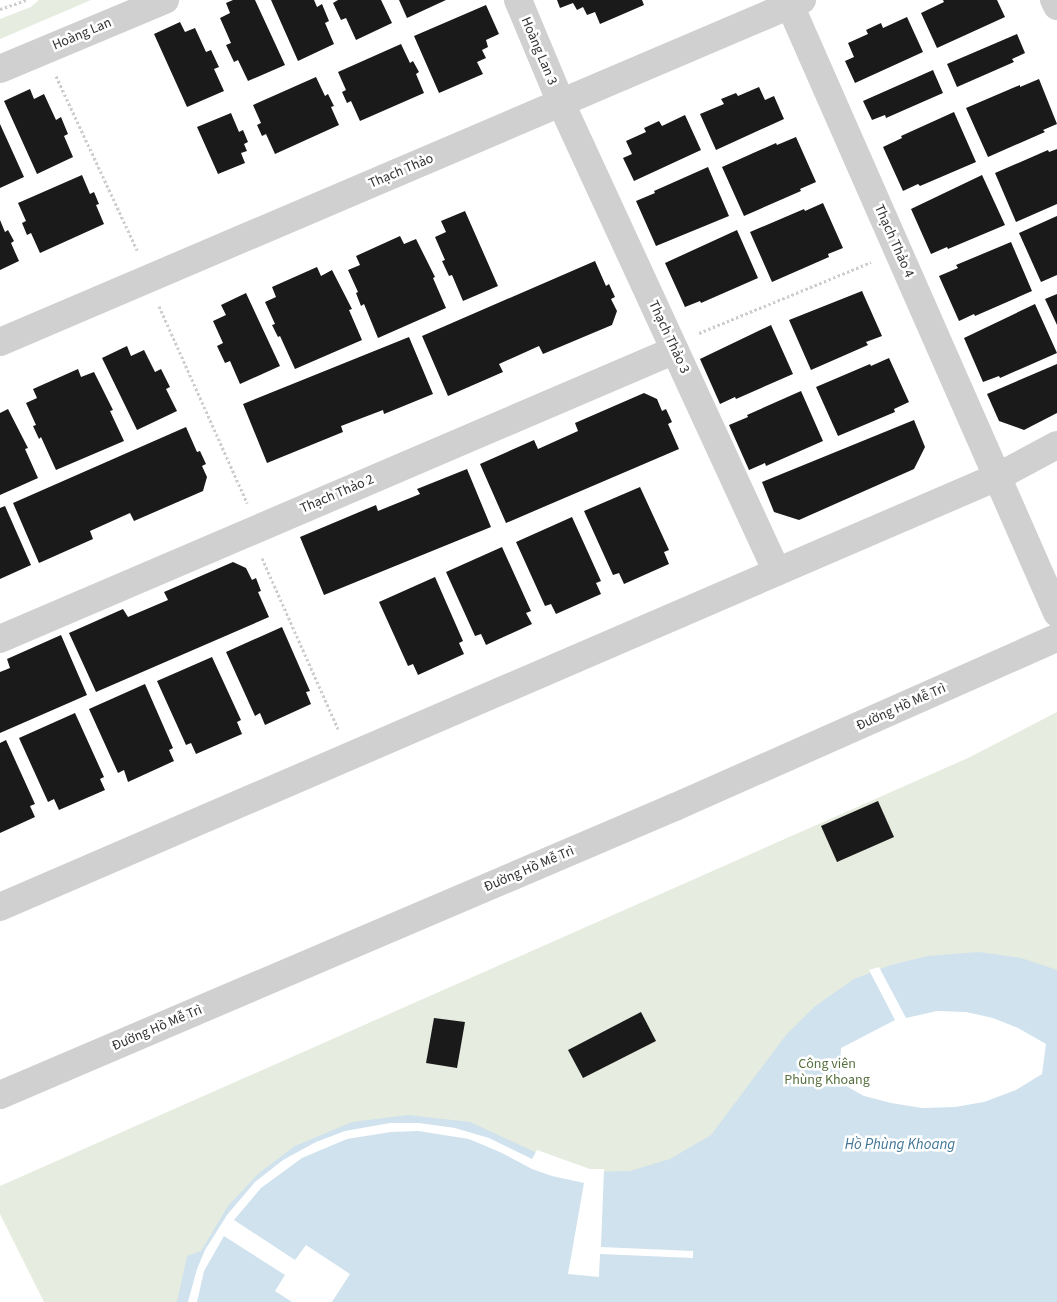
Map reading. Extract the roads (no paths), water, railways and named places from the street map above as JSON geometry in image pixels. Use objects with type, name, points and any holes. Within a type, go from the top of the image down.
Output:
[{"type":"street","name":"Hoàng Lan","points":[[0,69],[165,0]]},
{"type":"street","name":"Hoàng Lan 3","points":[[518,0],[561,103]]},
{"type":"street","points":[[1054,0],[1057,6]]},
{"type":"street","name":"Thạch Thảo","points":[[0,342],[796,3]]},
{"type":"street","name":"Thạch Thảo 4","points":[[796,3],[1057,614]]},
{"type":"street","name":"Thạch Thảo 3","points":[[561,103],[777,572]]},
{"type":"street","name":"Thạch Thảo 2","points":[[0,638],[675,350]]},
{"type":"street","points":[[0,907],[997,477],[1057,445]]},
{"type":"street","name":"Đường Hồ Mễ Trì","points":[[0,1095],[674,807],[1057,638]]},
{"type":"water","name":"Hồ Phùng Khoang","points":[[979,952],[1021,958],[1057,970],[1057,1302],[177,1302],[187,1256],[201,1251],[228,1206],[259,1173],[295,1146],[352,1122],[408,1115],[470,1122],[552,1160],[589,1172],[630,1171],[670,1159],[711,1135],[786,1035],[814,1007],[854,979],[891,965],[928,956]]},
{"type":"park label","name":"Công viên Phùng Khoang","points":[[827,1072]]}]
